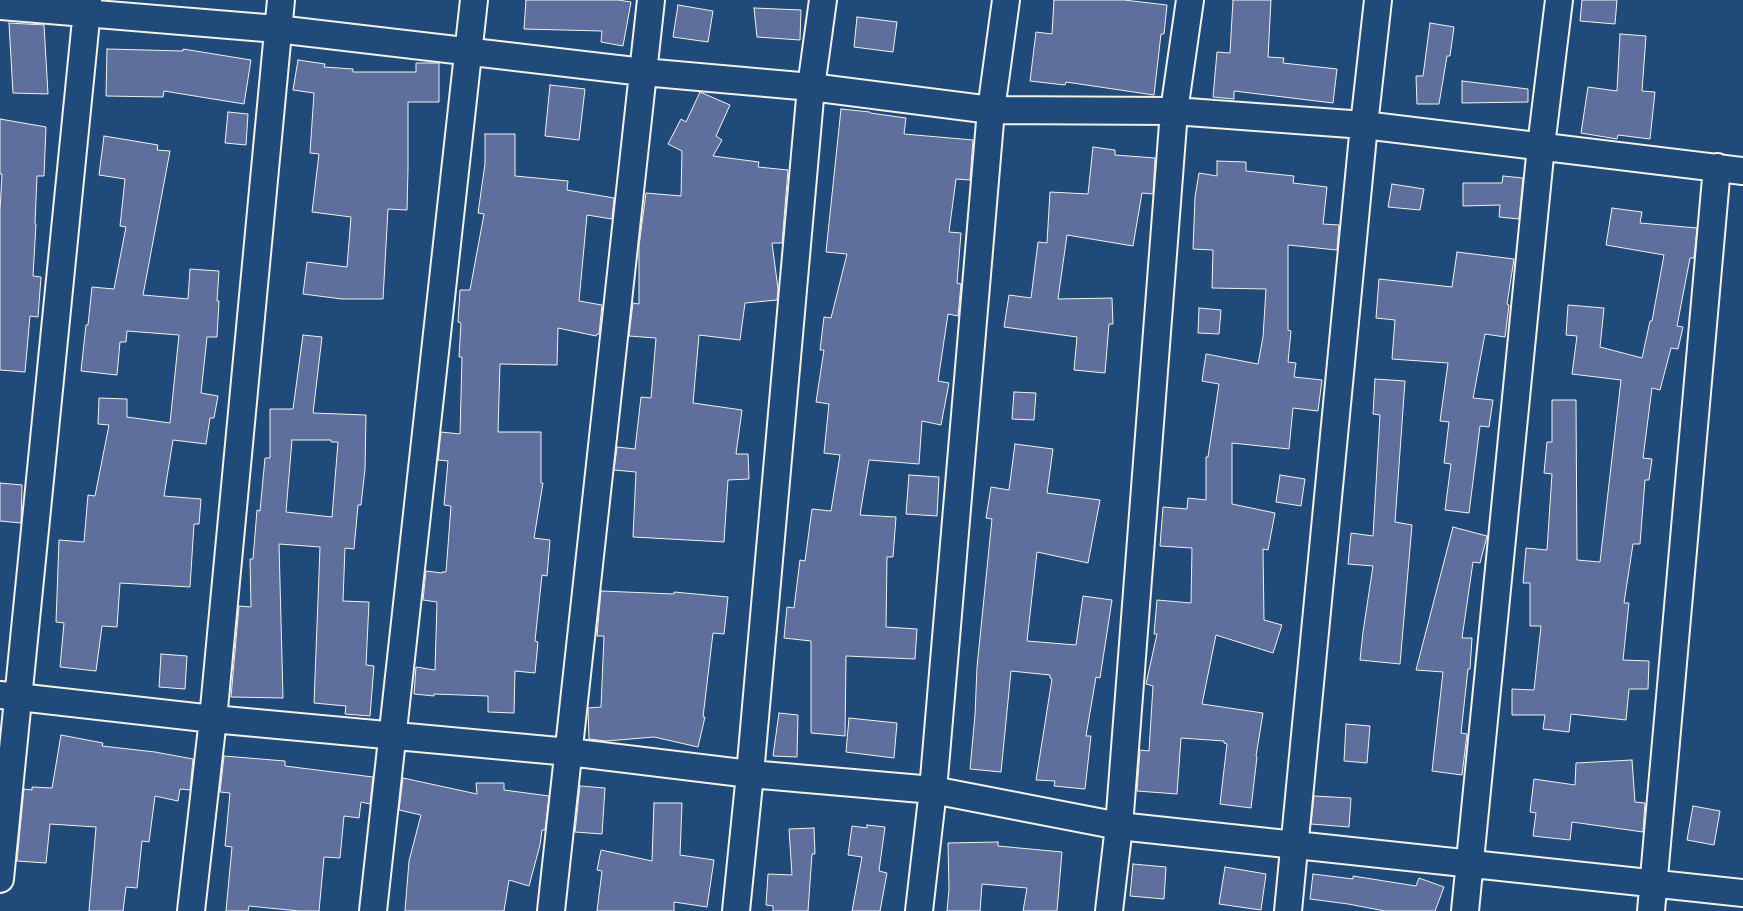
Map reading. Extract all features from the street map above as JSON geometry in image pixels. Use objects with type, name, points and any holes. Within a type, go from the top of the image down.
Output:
[{"type":"street","points":[[191,911],[213,719],[281,0]]},
{"type":"street","points":[[373,911],[474,0]]},
{"type":"street","points":[[551,911],[651,0]]},
{"type":"street","points":[[736,911],[750,774],[811,87],[823,0]]},
{"type":"street","points":[[919,911],[933,790],[991,110],[1006,0]]},
{"type":"street","points":[[1110,911],[1119,826],[1174,110],[1190,0]]},
{"type":"street","points":[[1288,911],[1364,125],[1378,0]]},
{"type":"street","points":[[1465,911],[1541,146],[1559,0]]},
{"type":"street","points":[[0,6],[88,7],[643,72],[811,87],[991,110],[1174,110],[1364,125],[1743,171]]},
{"type":"street","points":[[0,879],[9,696],[88,7]]},
{"type":"street","points":[[1651,911],[1717,167]]},
{"type":"street","points":[[9,696],[213,719],[569,752],[750,774],[933,790],[1119,826],[1743,893]]},
{"type":"building","points":[[526,0],[618,0],[631,2],[623,46],[601,42],[602,31],[524,29]]},
{"type":"building","points":[[1054,0],[1124,0],[1167,5],[1164,34],[1161,34],[1154,95],[1066,82],[1065,85],[1030,81],[1036,32],[1052,34]]},
{"type":"building","points":[[1233,0],[1271,0],[1268,57],[1284,58],[1283,63],[1337,69],[1333,103],[1234,91],[1234,99],[1213,97],[1217,52],[1230,53]]},
{"type":"building","points":[[1582,0],[1617,0],[1615,24],[1580,21]]},
{"type":"building","points":[[678,5],[713,11],[708,42],[673,37]]},
{"type":"building","points":[[754,8],[801,10],[800,40],[757,37]]},
{"type":"building","points":[[857,17],[897,22],[893,52],[854,47]]},
{"type":"building","points":[[9,23],[44,25],[48,94],[13,93]]},
{"type":"building","points":[[1430,23],[1454,27],[1450,56],[1447,56],[1439,104],[1417,104],[1416,76],[1423,76]]},
{"type":"building","points":[[1620,34],[1646,36],[1642,91],[1655,92],[1650,139],[1618,135],[1617,139],[1581,133],[1588,87],[1617,91]]},
{"type":"building","points":[[107,49],[183,51],[183,49],[251,60],[244,104],[164,91],[163,97],[106,96]]},
{"type":"building","points":[[298,60],[325,64],[324,67],[353,69],[353,72],[416,72],[416,63],[439,63],[439,102],[408,102],[407,210],[388,209],[383,299],[342,299],[303,294],[307,262],[347,267],[351,217],[312,212],[319,154],[310,153],[314,93],[293,90]]},
{"type":"building","points":[[1462,81],[1528,89],[1528,102],[1462,103]]},
{"type":"building","points":[[550,85],[585,89],[579,140],[545,136]]},
{"type":"building","points":[[700,92],[730,105],[716,136],[722,140],[713,156],[759,162],[758,167],[788,170],[782,243],[772,243],[778,289],[777,300],[745,303],[740,340],[699,335],[693,403],[742,410],[736,454],[748,454],[749,479],[728,480],[724,542],[633,537],[636,472],[614,470],[617,447],[635,449],[641,397],[651,398],[656,338],[629,336],[633,303],[639,304],[639,246],[646,193],[681,196],[682,151],[668,144],[681,119],[686,122]]},
{"type":"building","points":[[841,109],[906,118],[904,134],[973,140],[970,180],[956,179],[949,232],[961,233],[957,283],[961,284],[958,316],[948,314],[938,381],[949,383],[941,425],[922,421],[919,464],[869,460],[860,515],[896,517],[893,557],[887,557],[886,627],[917,629],[915,659],[846,656],[845,736],[811,733],[811,641],[784,638],[787,607],[794,608],[800,560],[805,561],[812,509],[831,511],[840,455],[824,453],[829,404],[816,402],[824,350],[820,350],[824,317],[831,318],[847,254],[826,252]]},
{"type":"building","points":[[228,112],[248,114],[246,145],[225,143]]},
{"type":"building","points":[[0,119],[46,127],[44,176],[37,176],[33,276],[41,277],[38,317],[30,316],[25,372],[0,370],[0,210],[2,174],[0,174]]},
{"type":"building","points":[[485,134],[515,134],[515,176],[568,181],[567,190],[614,198],[612,219],[587,215],[579,301],[602,305],[599,334],[596,336],[558,328],[557,365],[500,364],[498,432],[541,432],[541,483],[543,483],[534,538],[550,540],[547,576],[542,575],[535,641],[538,642],[535,673],[515,671],[514,713],[488,712],[488,696],[414,694],[416,667],[435,670],[437,602],[423,600],[426,571],[446,572],[451,506],[444,505],[448,461],[438,460],[441,432],[460,434],[462,357],[459,357],[461,323],[458,322],[460,290],[470,290],[484,214],[478,213],[485,164]]},
{"type":"building","points":[[104,136],[158,145],[157,150],[170,151],[143,295],[188,299],[190,269],[219,271],[217,337],[207,337],[201,393],[218,396],[214,418],[210,418],[206,444],[173,440],[164,496],[201,499],[199,524],[194,524],[190,587],[120,583],[117,627],[102,626],[96,671],[60,667],[64,623],[56,622],[59,540],[84,542],[88,495],[95,496],[109,425],[98,424],[99,398],[127,399],[127,417],[170,423],[179,335],[127,331],[126,342],[120,342],[117,375],[81,371],[92,287],[114,289],[126,227],[120,226],[125,179],[99,175]]},
{"type":"building","points":[[1093,147],[1115,150],[1115,155],[1155,158],[1153,194],[1142,193],[1133,246],[1067,235],[1058,299],[1112,298],[1113,324],[1109,324],[1105,373],[1074,370],[1077,337],[1004,327],[1009,295],[1031,298],[1038,242],[1047,243],[1050,192],[1088,194]]},
{"type":"building","points":[[1217,161],[1246,162],[1246,171],[1294,176],[1293,183],[1327,187],[1323,224],[1339,225],[1337,250],[1288,245],[1288,330],[1291,331],[1288,362],[1296,363],[1294,377],[1322,380],[1318,411],[1293,408],[1289,449],[1232,443],[1232,504],[1275,513],[1268,550],[1263,549],[1264,620],[1282,625],[1273,653],[1216,635],[1202,704],[1263,713],[1256,756],[1251,808],[1220,804],[1227,744],[1224,741],[1181,738],[1177,794],[1137,791],[1140,750],[1149,751],[1153,686],[1146,684],[1157,634],[1154,634],[1157,600],[1191,603],[1192,548],[1160,546],[1163,507],[1187,509],[1188,498],[1206,500],[1206,457],[1208,457],[1219,384],[1202,381],[1206,354],[1258,364],[1263,337],[1266,289],[1212,288],[1213,250],[1193,249],[1195,197],[1199,173],[1217,176]]},
{"type":"building","points":[[1503,176],[1523,178],[1519,219],[1499,217],[1500,205],[1463,206],[1463,183],[1502,183]]},
{"type":"building","points":[[1392,184],[1424,189],[1420,210],[1388,207]]},
{"type":"building","points":[[1612,208],[1642,212],[1640,223],[1697,228],[1694,258],[1690,258],[1677,326],[1683,327],[1678,349],[1671,348],[1660,390],[1652,388],[1643,458],[1652,459],[1649,480],[1645,480],[1640,544],[1633,544],[1624,603],[1629,603],[1623,660],[1649,661],[1648,689],[1629,689],[1626,720],[1571,714],[1569,732],[1543,729],[1545,715],[1512,715],[1512,689],[1534,690],[1541,626],[1530,626],[1530,583],[1523,583],[1526,548],[1547,550],[1552,474],[1544,473],[1547,442],[1552,442],[1552,400],[1576,400],[1577,560],[1600,562],[1621,380],[1572,374],[1577,336],[1566,335],[1568,305],[1604,308],[1600,347],[1642,358],[1650,321],[1652,321],[1664,255],[1606,245]]},
{"type":"building","points":[[1457,252],[1514,259],[1507,304],[1509,305],[1505,337],[1485,334],[1473,398],[1493,400],[1489,427],[1480,426],[1469,513],[1445,510],[1451,464],[1444,463],[1449,422],[1440,421],[1448,363],[1392,359],[1395,320],[1376,318],[1379,279],[1452,287]]},
{"type":"building","points":[[1199,308],[1221,310],[1219,334],[1198,333]]},
{"type":"building","points":[[303,335],[322,337],[313,413],[366,415],[365,469],[361,505],[358,505],[354,549],[345,548],[343,601],[369,602],[366,665],[374,666],[370,716],[345,714],[346,706],[314,703],[320,547],[279,544],[283,698],[231,697],[239,606],[251,607],[250,559],[253,559],[257,510],[260,511],[265,458],[270,458],[270,409],[293,409]],"holes":[[[292,440],[331,440],[331,442],[338,442],[332,517],[286,512]]]},
{"type":"building","points":[[1375,379],[1405,381],[1395,522],[1412,525],[1400,664],[1360,660],[1373,566],[1348,564],[1351,533],[1373,536],[1380,415],[1373,414]]},
{"type":"building","points":[[1014,392],[1036,393],[1034,420],[1012,419]]},
{"type":"building","points":[[1015,444],[1053,449],[1047,493],[1100,500],[1088,563],[1037,552],[1027,641],[1076,645],[1083,596],[1112,600],[1100,678],[1096,677],[1086,736],[1091,736],[1085,789],[1054,786],[1055,781],[1036,780],[1052,679],[1050,675],[1011,671],[1001,772],[970,769],[977,667],[992,519],[986,518],[991,487],[1009,490]]},
{"type":"building","points":[[909,475],[939,477],[937,516],[906,514]]},
{"type":"building","points":[[1280,475],[1305,479],[1301,506],[1276,502]]},
{"type":"building","points":[[0,483],[22,485],[21,523],[0,521]]},
{"type":"building","points":[[1453,527],[1487,536],[1480,563],[1473,562],[1462,638],[1472,638],[1470,669],[1468,669],[1461,733],[1467,734],[1462,775],[1432,771],[1443,672],[1416,670]]},
{"type":"building","points":[[601,591],[674,594],[674,592],[728,597],[724,634],[713,633],[703,717],[705,717],[698,747],[654,737],[606,741],[589,739],[588,708],[601,707],[604,636],[597,636]]},
{"type":"building","points":[[161,654],[187,656],[185,689],[159,687]]},
{"type":"building","points":[[779,713],[798,715],[797,757],[773,756]]},
{"type":"building","points":[[849,718],[897,723],[894,758],[846,752]]},
{"type":"building","points":[[1346,724],[1370,726],[1367,763],[1344,761]]},
{"type":"building","points":[[61,735],[103,743],[102,746],[155,752],[193,759],[190,790],[180,789],[178,801],[155,796],[149,842],[142,841],[137,888],[126,887],[123,911],[89,911],[96,827],[50,824],[46,863],[17,861],[24,789],[32,790],[32,787],[52,788]]},
{"type":"building","points":[[224,756],[285,761],[285,766],[373,777],[370,804],[361,802],[359,818],[344,816],[340,858],[324,857],[319,911],[249,906],[248,911],[226,911],[232,847],[225,846],[230,793],[220,792]]},
{"type":"building","points":[[1632,760],[1635,802],[1645,803],[1643,832],[1572,822],[1570,840],[1533,836],[1536,813],[1530,812],[1534,779],[1575,785],[1576,763]]},
{"type":"building","points":[[403,778],[477,794],[476,783],[504,783],[504,790],[549,796],[545,830],[542,830],[529,886],[509,880],[504,911],[405,911],[409,861],[421,815],[399,810]]},
{"type":"building","points":[[580,786],[605,788],[602,834],[575,832]]},
{"type":"building","points":[[1314,796],[1351,798],[1349,827],[1311,824]]},
{"type":"building","points":[[654,803],[682,803],[680,855],[714,860],[707,907],[674,902],[674,911],[597,911],[602,871],[597,870],[601,850],[652,861]]},
{"type":"building","points":[[1693,806],[1720,811],[1714,845],[1687,840]]},
{"type":"building","points":[[867,825],[885,827],[879,871],[887,873],[880,911],[852,911],[862,857],[848,855],[852,826],[867,828]]},
{"type":"building","points":[[814,828],[815,854],[812,854],[808,911],[773,911],[773,906],[766,905],[768,874],[792,875],[789,829]]},
{"type":"building","points":[[998,842],[998,846],[1062,852],[1057,911],[1023,911],[1027,888],[982,884],[980,911],[947,911],[949,889],[948,843]]},
{"type":"building","points":[[1133,864],[1166,867],[1164,899],[1130,896]]},
{"type":"building","points":[[1225,867],[1266,874],[1261,910],[1219,904]]},
{"type":"building","points":[[1313,874],[1353,879],[1353,876],[1416,886],[1419,878],[1444,887],[1435,911],[1385,911],[1310,899]]}]
